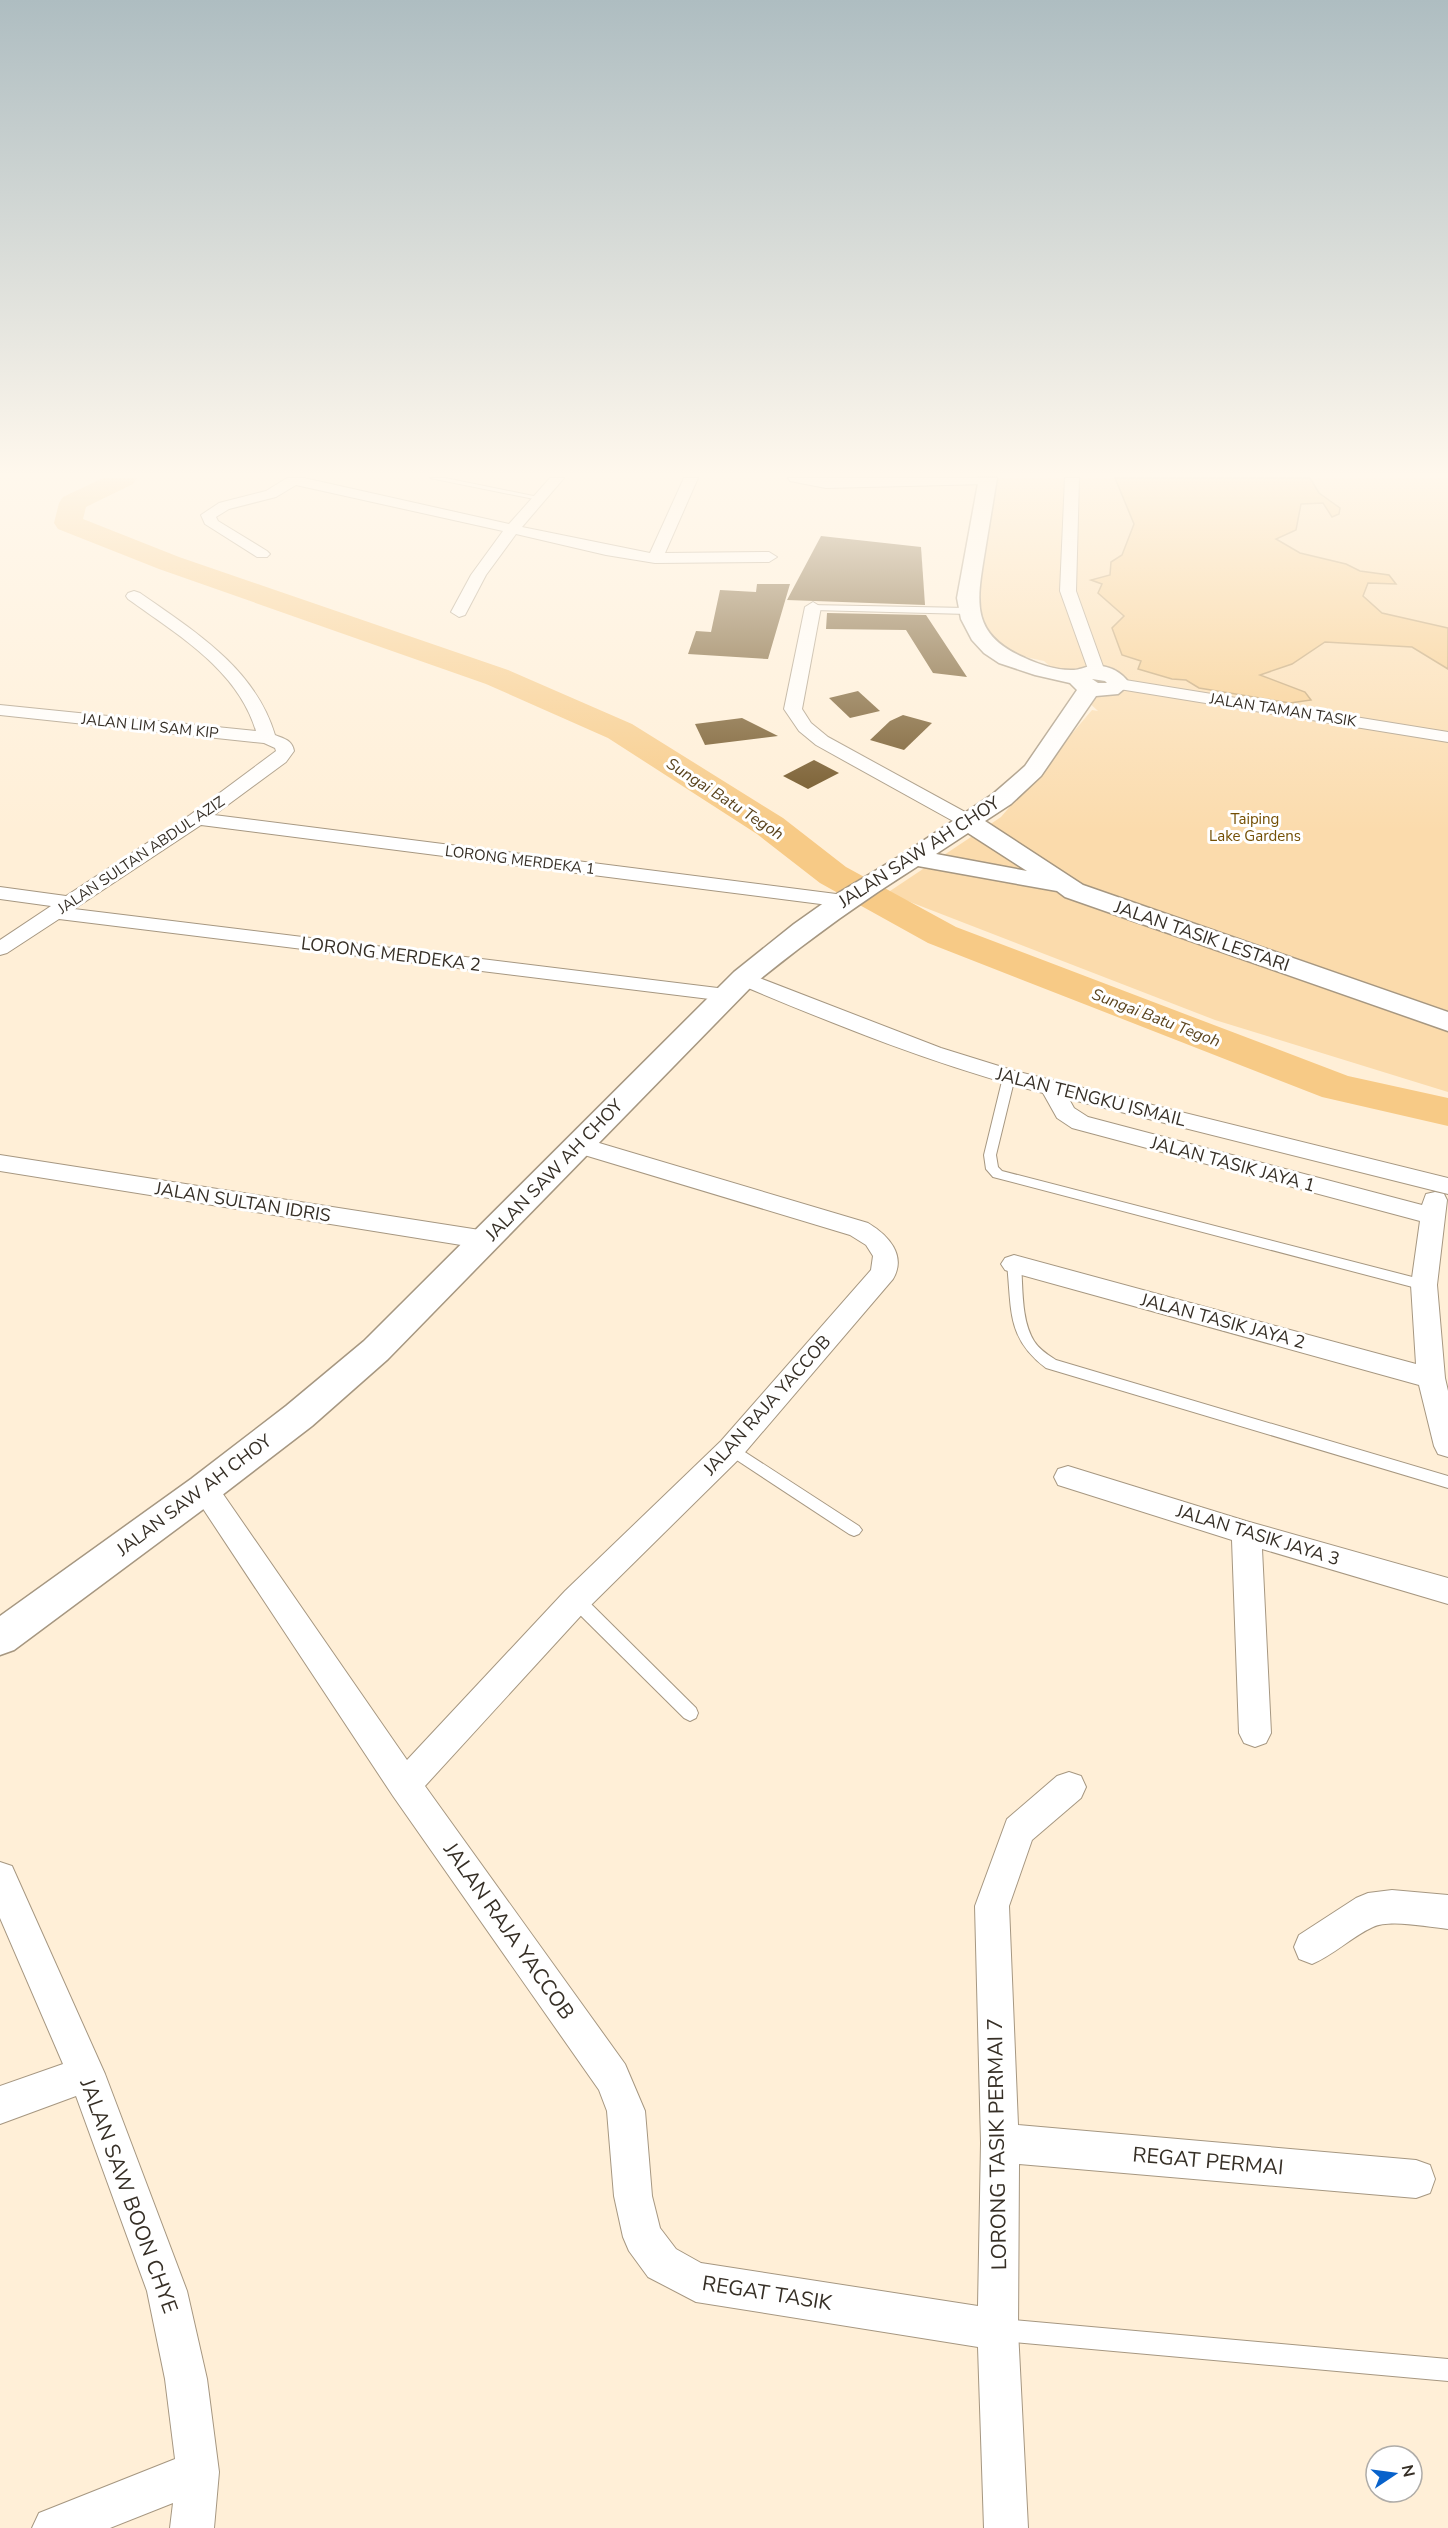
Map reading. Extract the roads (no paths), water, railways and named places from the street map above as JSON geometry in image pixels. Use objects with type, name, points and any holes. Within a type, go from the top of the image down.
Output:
[{"type":"street","points":[[134,596],[204,646],[231,672],[257,708],[267,738]]},
{"type":"street","points":[[459,612],[467,596]]},
{"type":"street","points":[[967,596],[968,611],[983,640],[998,654],[1019,666],[1089,679],[1108,690],[1119,684]]},
{"type":"street","points":[[1069,596],[1089,679]]},
{"type":"street","points":[[813,607],[793,710],[799,722],[822,741],[969,822]]},
{"type":"street","name":"JALAN SAW AH CHOY","points":[[0,1638],[204,1490],[299,1416],[376,1350],[735,986],[802,930],[969,822],[1013,811],[1033,771],[1089,679]]},
{"type":"street","name":"JALAN TAMAN TASIK","points":[[1119,684],[1448,737]]},
{"type":"street","name":"JALAN LIM SAM KIP","points":[[0,710],[267,738]]},
{"type":"street","name":"JALAN SULTAN ABDUL AZIZ","points":[[0,949],[197,819],[280,758],[285,752],[284,745],[267,738]]},
{"type":"street","points":[[1013,811],[1062,885]]},
{"type":"street","name":"LORONG MERDEKA 1","points":[[197,819],[857,893]]},
{"type":"street","name":"JALAN TASIK LESTARI","points":[[969,822],[1062,885],[1090,897],[1448,1022]]},
{"type":"street","points":[[914,858],[1041,883],[1062,885]]},
{"type":"street","points":[[0,893],[63,908]]},
{"type":"street","name":"LORONG MERDEKA 2","points":[[63,908],[735,986]]},
{"type":"street","name":"JALAN TENGKU ISMAIL","points":[[735,986],[824,1012],[933,1053],[1009,1077],[1443,1184]]},
{"type":"street","name":"JALAN TASIK JAYA 1","points":[[1052,1088],[1065,1113],[1080,1124],[1432,1216]]},
{"type":"street","name":"JALAN RAJA YACCOB","points":[[405,1785],[576,1600],[731,1449],[884,1273],[886,1255],[875,1239],[859,1228],[579,1145]]},
{"type":"street","name":"JALAN SULTAN IDRIS","points":[[0,1163],[486,1240]]},
{"type":"street","points":[[1443,1184],[1432,1216],[1424,1285],[1431,1378],[1448,1446]]},
{"type":"street","name":"JALAN TASIK JAYA 2","points":[[1014,1264],[1431,1378]]},
{"type":"street","name":"JALAN TASIK JAYA 3","points":[[1068,1477],[1246,1533],[1448,1591]]},
{"type":"street","name":"JALAN RAJA YACCOB","points":[[204,1490],[405,1785],[612,2077]]},
{"type":"street","points":[[1246,1533],[1255,1733]]},
{"type":"street","name":"LORONG TASIK PERMAI 7","points":[[1006,2528],[998,2330],[1000,2143],[992,1906],[1019,1830],[1069,1787]]},
{"type":"street","name":"JALAN SAW BOON CHYE","points":[[0,1878],[10,1927],[86,2074],[167,2291],[186,2379],[198,2472],[192,2528]]},
{"type":"street","points":[[1312,1947],[1368,1910],[1392,1906],[1448,1912]]},
{"type":"street","points":[[0,2105],[86,2074]]},
{"type":"street","name":"REGAT TASIK","points":[[612,2077],[626,2111],[633,2196],[643,2237],[662,2263],[696,2282],[998,2330]]},
{"type":"street","name":"REGAT PERMAI","points":[[1000,2143],[1416,2179]]},
{"type":"street","points":[[54,2528],[198,2472]]},
{"type":"lane","points":[[813,607],[968,611]]},
{"type":"lane","points":[[1009,1077],[990,1155],[992,1169],[998,1174],[1424,1285]]},
{"type":"lane","points":[[1014,1264],[1023,1331],[1028,1344],[1051,1364],[1448,1482]]},
{"type":"lane","points":[[731,1449],[854,1530]]},
{"type":"lane","points":[[576,1600],[690,1713]]},
{"type":"lane","points":[[998,2330],[1448,2370]]},
{"type":"waterway","name":"Sungai Batu Tegoh","points":[[264,596],[497,677],[620,731],[770,826],[833,875],[942,935],[1337,1087],[1448,1112]]},
{"type":"park label","name":"Taiping Lake Gardens","points":[[1255,828]]}]
